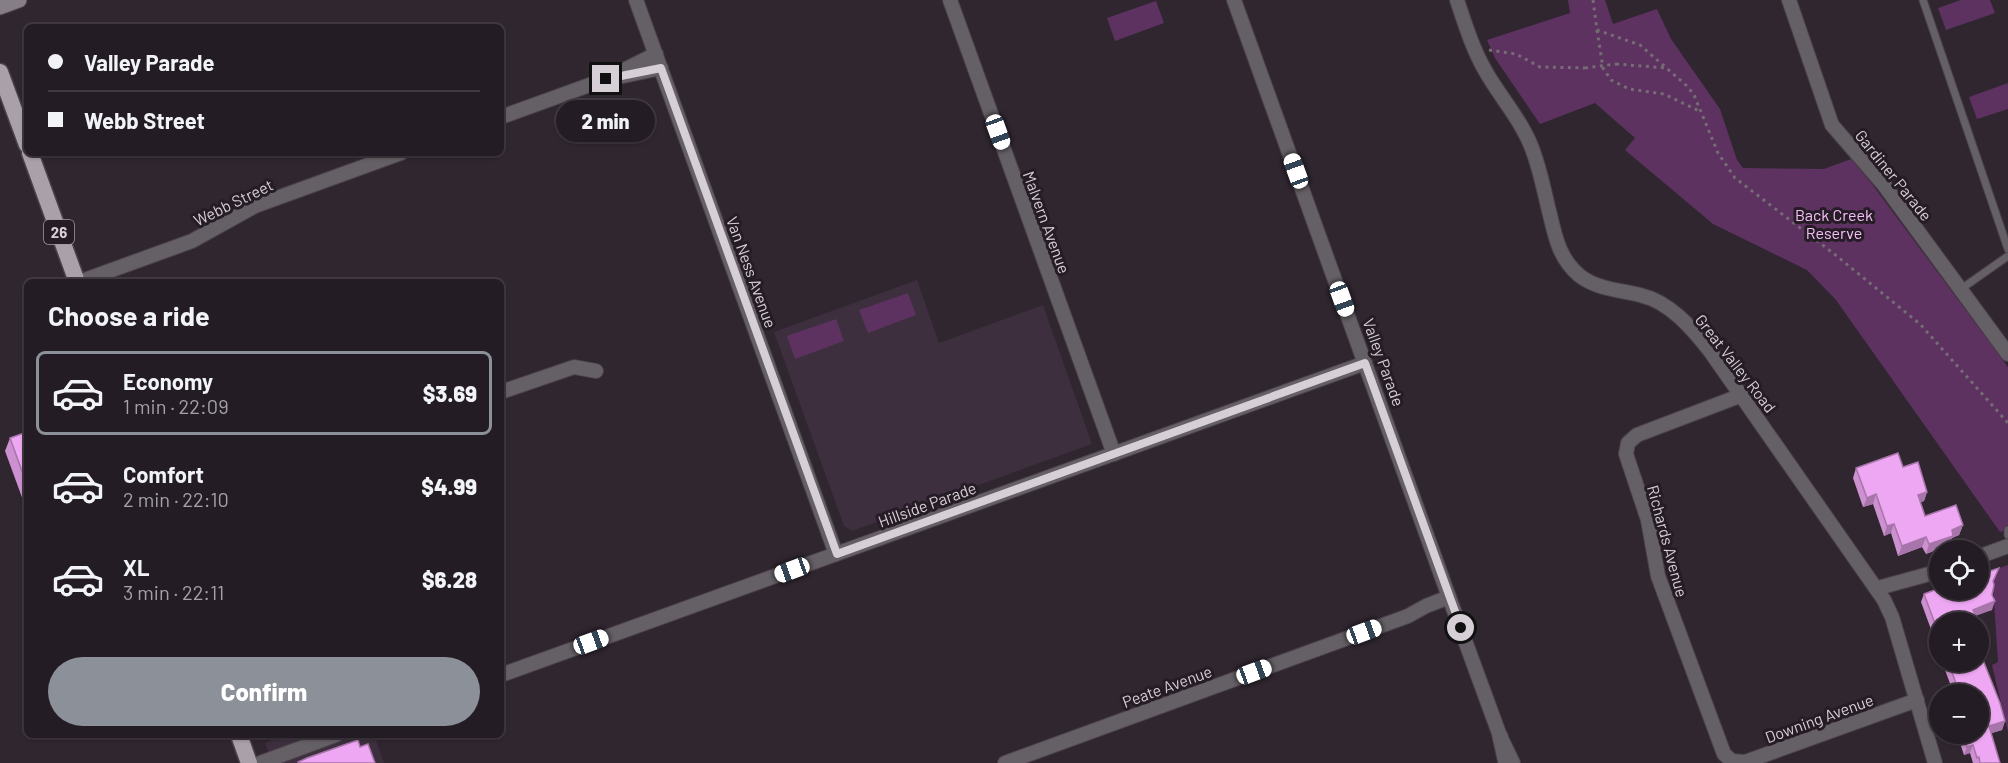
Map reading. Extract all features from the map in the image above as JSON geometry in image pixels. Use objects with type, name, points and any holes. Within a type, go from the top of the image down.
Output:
[{"type":"highway","points":[[0,72],[24,137]]},
{"type":"highway","name":"26","points":[[31,156],[77,279]]},
{"type":"highway","points":[[240,738],[249,763]]},
{"type":"main road","points":[[0,7],[19,0]]},
{"type":"street","name":"Van Ness Avenue","points":[[636,0],[837,554]]},
{"type":"street","name":"Malvern Avenue","points":[[950,0],[1114,454]]},
{"type":"street","name":"Valley Parade","points":[[1234,0],[1451,602],[1500,736],[1513,763]]},
{"type":"street","name":"Great Valley Road","points":[[1456,0],[1474,49],[1485,71],[1527,136],[1539,171],[1559,250],[1572,268],[1587,280],[1610,289],[1643,296],[1671,311],[1696,333],[1742,395],[1881,594],[1892,617],[1935,763]]},
{"type":"street","name":"Gardiner Parade","points":[[1789,0],[1832,125],[1884,185],[2008,354]]},
{"type":"street","points":[[504,116],[606,79],[656,54]]},
{"type":"street","points":[[606,79],[661,68]]},
{"type":"street","name":"Webb Street","points":[[86,279],[192,241],[255,206],[393,156]]},
{"type":"street","name":"Hillside Parade","points":[[504,674],[1365,363]]},
{"type":"street","points":[[504,391],[574,367],[596,371]]},
{"type":"street","name":"Richards Avenue","points":[[1732,761],[1720,747],[1658,576],[1648,520],[1626,454],[1628,443],[1637,435],[1742,395]]},
{"type":"street","points":[[1989,553],[2008,546]]},
{"type":"street","points":[[1881,594],[1929,575]]},
{"type":"street","name":"Peate Avenue","points":[[1005,763],[1408,616],[1426,606],[1451,602]]},
{"type":"street","name":"Downing Avenue","points":[[1732,761],[1745,762],[1917,700]]},
{"type":"street","name":"Valley Parade","points":[[1500,736],[1506,763]]},
{"type":"street","points":[[260,763],[328,738]]},
{"type":"lane","points":[[1923,0],[2008,249]]},
{"type":"lane","points":[[1960,289],[2008,256]]},
{"type":"lane","points":[[2008,530],[2008,536]]},
{"type":"path","points":[[1593,0],[1603,68],[1611,80],[1629,89],[1676,98],[1700,112]]},
{"type":"path","points":[[1597,30],[1640,45],[1668,68],[1694,95],[1718,153],[1735,178],[1746,189],[1833,253],[1920,324],[2008,423]]},
{"type":"path","points":[[1474,49],[1516,54],[1540,67],[1585,68],[1616,64],[1668,68]]},
{"type":"shaded area","points":[[917,280],[939,343],[1043,305],[1092,444],[852,531],[844,526],[774,332]]},
{"type":"shaded area","points":[[278,738],[375,738],[384,763],[273,763],[265,743]]},
{"type":"green space","name":"Back Creek Reserve","points":[[1568,0],[1605,0],[1613,24],[1657,9],[1671,39],[1720,109],[1737,160],[1743,168],[1824,169],[1851,159],[1872,184],[2008,367],[2008,529],[2000,532],[1836,300],[1807,270],[1713,224],[1625,150],[1635,138],[1595,103],[1540,124],[1495,58],[1487,40],[1570,13]]},
{"type":"green space","points":[[1961,0],[1990,0],[1995,13],[1946,30],[1938,8]]},
{"type":"green space","points":[[1156,1],[1164,23],[1115,41],[1107,18]]},
{"type":"green space","points":[[2008,83],[2008,109],[1977,119],[1969,97]]},
{"type":"green space","points":[[908,293],[916,315],[868,333],[859,310]]},
{"type":"green space","points":[[836,319],[844,341],[795,359],[787,336]]},
{"type":"green space","points":[[2008,565],[2008,732],[1992,665],[1998,662],[1992,571]]},
{"type":"building","points":[[24,433],[24,477],[10,438]]},
{"type":"building","points":[[1898,453],[1903,467],[1918,462],[1927,492],[1918,495],[1925,516],[1956,505],[1963,525],[1952,530],[1953,536],[1941,540],[1929,540],[1929,544],[1926,537],[1902,546],[1894,524],[1887,526],[1876,494],[1867,498],[1856,468]]},
{"type":"building","points":[[1999,568],[1993,581],[1992,595],[1995,601],[1973,610],[1974,612],[1931,612],[1924,594],[1929,592],[1929,600],[1989,600],[1989,571]]},
{"type":"building","points":[[1952,672],[1988,672],[2005,721],[1989,726],[1989,684],[1956,684]]},
{"type":"building","points":[[1989,726],[2000,763],[1980,763],[1973,745],[1967,747],[1966,744],[1989,744]]},
{"type":"building","points":[[358,740],[360,747],[368,744],[375,763],[298,762],[307,758]]},
{"type":"route","points":[[606,79],[661,68],[837,554],[1365,363],[1461,628]]}]
